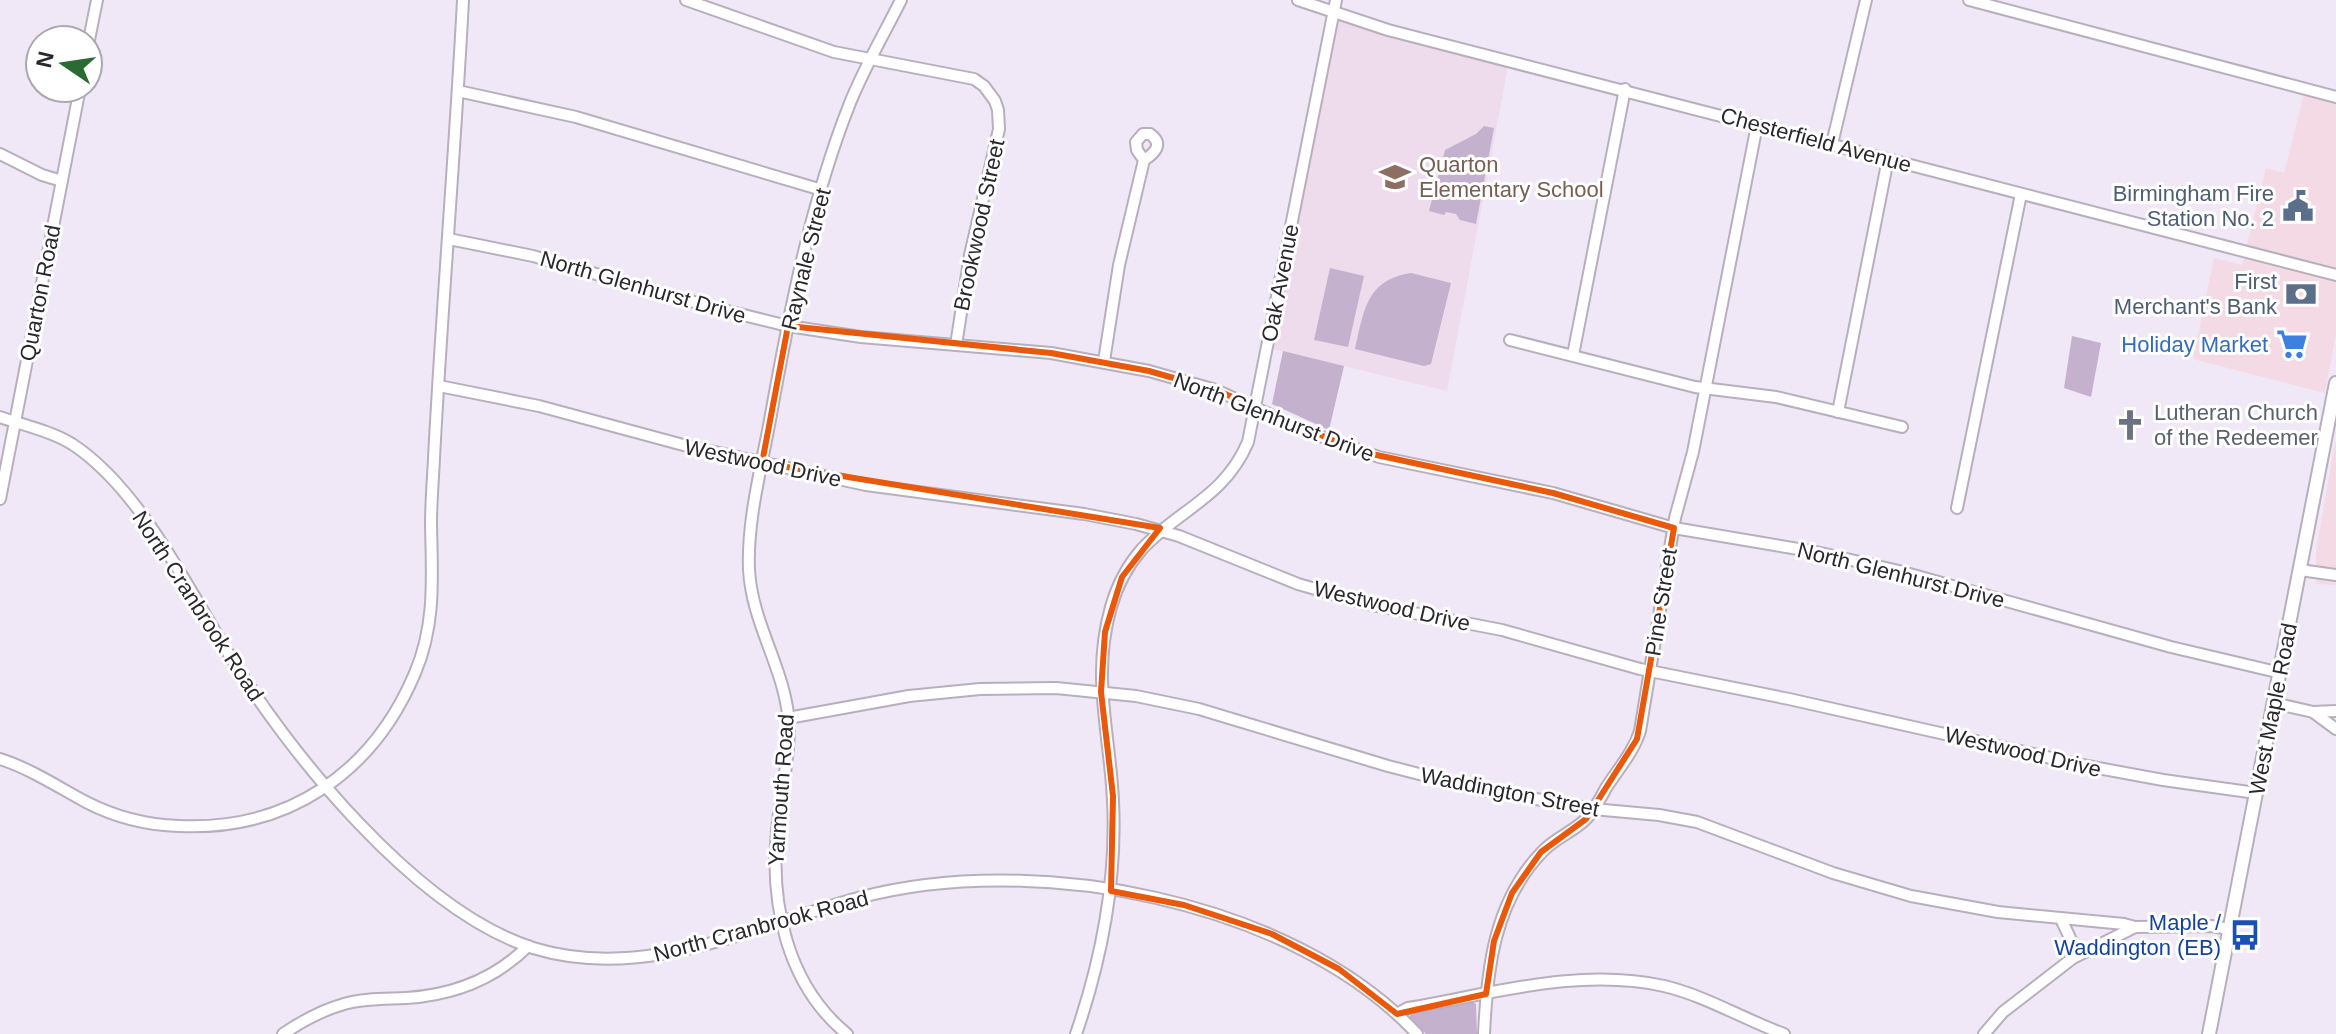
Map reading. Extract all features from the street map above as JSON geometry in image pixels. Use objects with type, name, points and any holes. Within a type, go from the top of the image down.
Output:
[{"type":"main road","name":"West Maple Road","points":[[2209,1034],[2300,570],[2331,433],[2335,392]]},
{"type":"street","points":[[92,24],[97,0]]},
{"type":"street","points":[[0,759],[30,771],[110,813],[167,826],[219,825],[256,819],[303,802],[328,787],[360,758],[385,727],[410,685],[422,654],[433,594],[431,522],[434,459],[463,0]]},
{"type":"street","name":"Brookwood Street","points":[[686,0],[807,43],[870,61],[968,77],[978,81],[990,93],[998,110],[999,129],[970,255],[956,345]]},
{"type":"street","name":"Raynale Street","points":[[751,531],[788,326],[822,190],[851,100],[901,0]]},
{"type":"street","name":"Chesterfield Avenue","points":[[1298,0],[1388,30],[2336,275]]},
{"type":"street","name":"Oak Avenue","points":[[1076,1034],[1100,951],[1113,864],[1113,796],[1101,692],[1105,632],[1116,591],[1136,556],[1197,506],[1231,472],[1248,442],[1336,0]]},
{"type":"street","points":[[1832,144],[1866,0]]},
{"type":"street","points":[[1969,0],[2336,97]]},
{"type":"street","points":[[1573,355],[1625,89]]},
{"type":"street","points":[[458,91],[576,117],[822,190]]},
{"type":"street","name":"Quarton Road","points":[[0,499],[77,104]]},
{"type":"street","name":"Pine Street","points":[[1484,1034],[1494,941],[1512,893],[1541,852],[1583,822],[1637,739],[1674,528],[1693,452],[1757,125]]},
{"type":"street","points":[[0,154],[42,175],[62,181]]},
{"type":"street","points":[[1838,412],[1888,159]]},
{"type":"street","points":[[1104,361],[1119,265],[1144,160]]},
{"type":"street","points":[[1957,508],[2021,194]]},
{"type":"street","name":"North Glenhurst Drive","points":[[449,239],[533,256],[788,326],[861,337],[1028,350],[1104,361],[1216,390],[1358,451],[1553,493],[1674,528],[1816,552],[1899,571],[2171,647],[2281,673]]},
{"type":"street","points":[[1510,340],[1705,389],[1776,397],[1902,427]]},
{"type":"street","name":"Westwood Drive","points":[[439,386],[539,406],[657,439],[880,487],[1097,516],[1163,532],[1334,596],[1536,638],[1650,671],[2118,773],[2256,793]]},
{"type":"street","name":"North Cranbrook Road","points":[[0,417],[71,444],[119,488],[162,544],[256,697],[328,787],[380,844],[429,887],[487,927],[528,946],[584,958],[639,958],[698,946],[860,897],[942,883],[1032,881],[1111,891],[1184,905],[1272,934],[1339,969],[1397,1014],[1417,1034]]},
{"type":"street","name":"Yarmouth Road","points":[[751,531],[749,570],[753,603],[780,680],[788,718],[775,864],[780,921],[803,982],[827,1016],[847,1034]]},
{"type":"street","points":[[2300,570],[2336,575]]},
{"type":"street","name":"Waddington Street","points":[[788,718],[954,691],[1017,687],[1101,692],[1199,709],[1374,762],[1473,788],[1593,809],[1697,822],[1833,873],[1911,896],[1998,912],[2135,927],[2211,926],[2230,929]]},
{"type":"street","points":[[2274,703],[2313,712],[2336,711]]},
{"type":"street","points":[[2313,712],[2336,729]]},
{"type":"street","points":[[2061,919],[2071,940],[2073,958]]},
{"type":"street","points":[[1984,1034],[2003,1012],[2073,958],[2135,927]]},
{"type":"street","points":[[283,1034],[316,1015],[346,1004],[429,996],[467,986],[510,963],[528,946]]},
{"type":"street","points":[[1397,1014],[1408,1008],[1486,994],[1573,980],[1606,979],[1647,983],[1714,1002],[1784,1034]]},
{"type":"highlighted area","points":[[788,326],[1051,353],[1149,371],[1216,390],[1358,451],[1553,493],[1674,528],[1637,739],[1586,819],[1541,852],[1512,893],[1494,941],[1486,994],[1397,1014],[1339,969],[1272,934],[1184,905],[1111,891],[1113,796],[1101,692],[1105,632],[1122,577],[1160,528],[762,463]]},
{"type":"shaded area","name":"Quarton Elementary School","points":[[1334,16],[1509,61],[1447,391],[1269,348]]},
{"type":"shaded area","points":[[2304,94],[2336,103],[2336,334],[2325,393],[2193,359],[2214,258],[2242,265],[2266,168],[2284,173]]},
{"type":"shaded area","points":[[1484,126],[1494,128],[1476,224],[1460,220],[1456,214],[1429,211],[1445,150],[1476,134]]},
{"type":"shaded area","points":[[1330,268],[1364,276],[1348,347],[1314,340]]},
{"type":"shaded area","points":[[1411,273],[1451,283],[1431,364],[1424,366],[1355,349],[1365,310],[1376,290],[1385,282]]},
{"type":"shaded area","points":[[2072,336],[2101,343],[2091,397],[2064,388]]},
{"type":"shaded area","points":[[1283,351],[1344,366],[1329,430],[1272,404]]},
{"type":"shaded area","points":[[2335,442],[2336,585],[2316,584],[2316,551]]},
{"type":"shaded area","points":[[1472,1002],[1476,1004],[1477,1034],[1426,1034],[1410,1019],[1410,1014],[1417,1011]]},
{"type":"place","name":"Quarton Elementary School","points":[[1395,177]]},
{"type":"place","name":"Birmingham Fire Station No. 2","points":[[2298,206]]},
{"type":"place","name":"First Merchant's Bank","points":[[2301,294]]},
{"type":"place","name":"Holiday Market","points":[[2292,344]]},
{"type":"place","name":"Lutheran Church of the Redeemer","points":[[2130,425]]},
{"type":"place","name":"Maple / Waddington (EB)","points":[[2245,935]]}]
